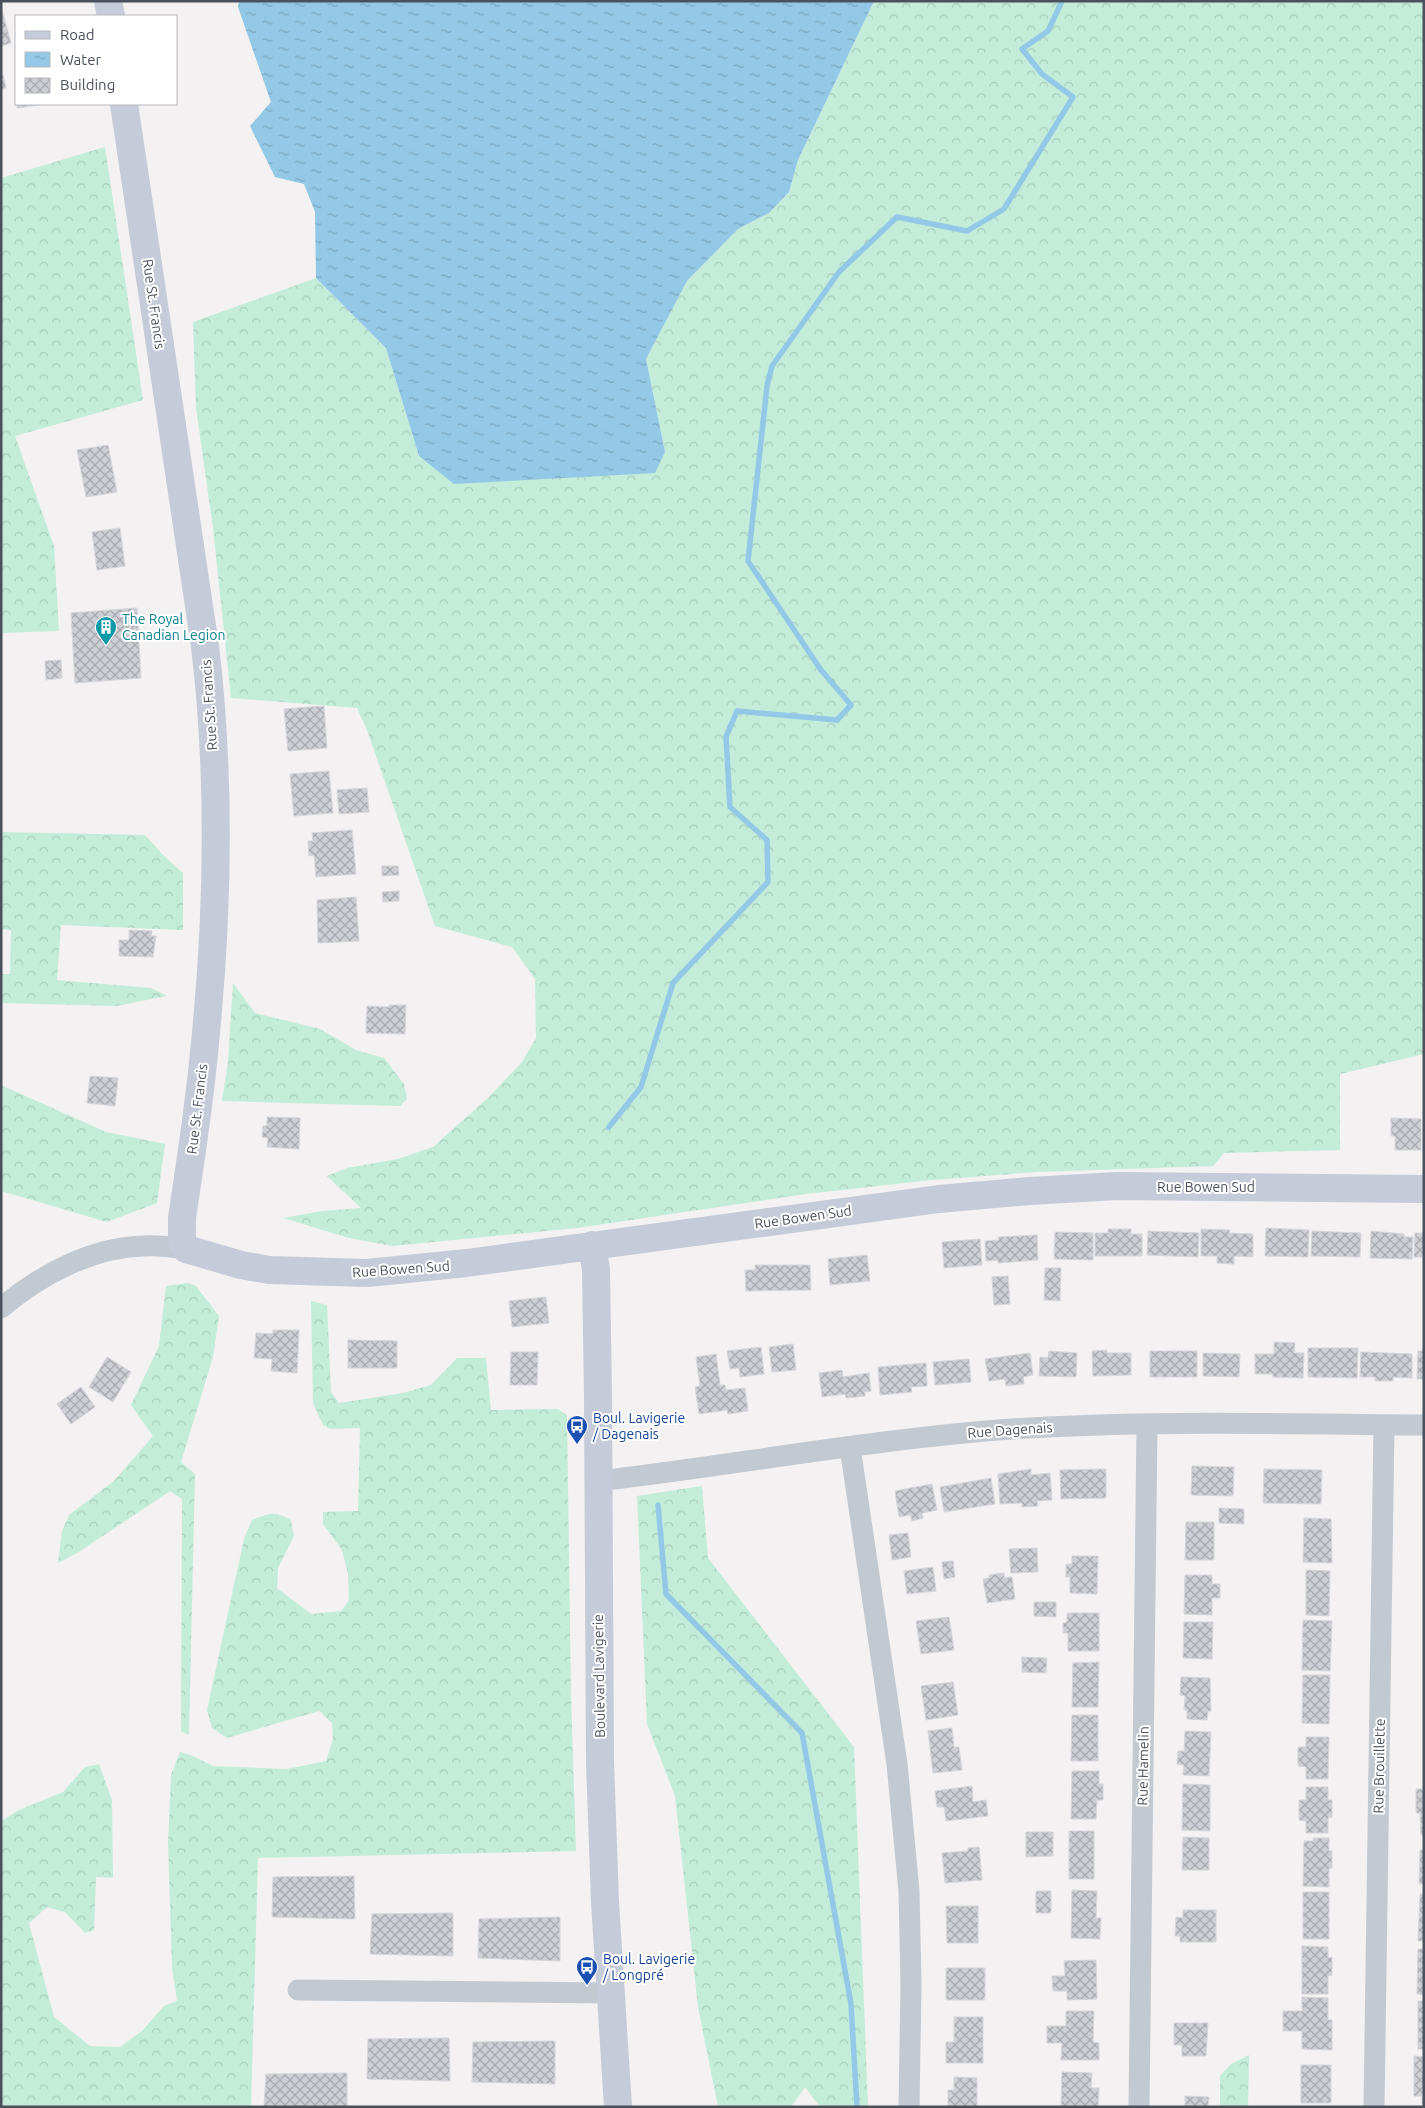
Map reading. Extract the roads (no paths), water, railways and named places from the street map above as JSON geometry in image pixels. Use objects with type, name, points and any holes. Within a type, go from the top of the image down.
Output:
[{"type":"street","points":[[108,1],[111,15]]},
{"type":"street","name":"Rue St. Francis","points":[[124,105],[205,646],[215,776],[216,860],[214,922],[204,1053],[182,1218],[182,1241],[186,1249]]},
{"type":"street","name":"Rue Bowen Sud","points":[[186,1249],[241,1265],[269,1270],[358,1273],[466,1263],[939,1199],[1030,1191],[1117,1186],[1424,1189]]},
{"type":"street","points":[[1,1308],[51,1273],[98,1254],[122,1248],[143,1246],[186,1249]]},
{"type":"street","name":"Boulevard Lavigerie","points":[[592,1246],[596,1270],[600,1762],[618,2107]]},
{"type":"street","name":"Rue Dagenais","points":[[598,1482],[850,1447],[1011,1430],[1088,1425],[1148,1424],[1424,1425]]},
{"type":"street","name":"Rue Hamelin","points":[[1140,2107],[1148,1424]]},
{"type":"street","name":"Rue Brouillette","points":[[1374,2107],[1384,1424]]},
{"type":"street","points":[[850,1447],[897,1764],[909,1891],[911,1984],[909,2107]]},
{"type":"street","points":[[298,1990],[611,1994]]},
{"type":"water","points":[[239,1],[874,1],[798,160],[789,192],[769,213],[738,229],[687,281],[646,359],[665,452],[655,473],[454,484],[419,456],[386,348],[316,278],[315,212],[304,184],[275,177],[250,126],[271,102],[238,7]]},
{"type":"waterway","points":[[609,1127],[641,1087],[673,983],[768,882],[767,840],[730,807],[726,737],[737,711],[837,720],[851,705],[821,670],[748,561],[767,386],[772,366],[839,272],[897,217],[967,231],[1004,209],[1073,97],[1042,74],[1022,49],[1048,31],[1062,1]]},
{"type":"waterway","points":[[658,1505],[666,1594],[802,1733],[851,2004],[857,2107]]},
{"type":"place","name":"The Royal Canadian Legion","points":[[106,646]]},
{"type":"place","name":"Boul. Lavigerie / Dagenais","points":[[577,1445]]},
{"type":"place","name":"Boul. Lavigerie / Longpré","points":[[587,1986]]}]
